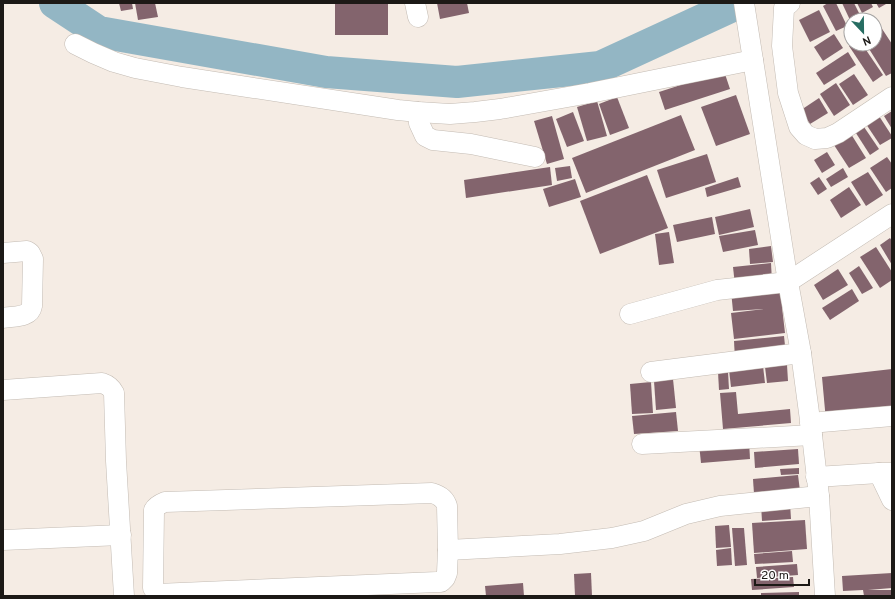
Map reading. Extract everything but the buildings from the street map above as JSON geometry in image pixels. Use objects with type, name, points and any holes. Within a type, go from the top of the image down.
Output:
[{"type":"street","points":[[790,3],[784,8],[782,46],[788,92],[799,128],[806,135],[815,139],[826,138],[838,133],[892,97]]},
{"type":"street","points":[[744,8],[788,282],[801,353],[819,496],[825,596]]},
{"type":"street","points":[[75,44],[114,62],[135,68],[182,77],[418,112],[450,114],[500,109],[590,93],[753,60]]},
{"type":"street","points":[[418,112],[425,136],[433,140],[471,144],[535,157]]},
{"type":"street","points":[[630,314],[717,290],[788,282],[892,214]]},
{"type":"street","points":[[3,252],[27,251],[31,254],[33,259],[32,310],[24,315],[3,318]]},
{"type":"street","points":[[651,372],[801,353]]},
{"type":"street","points":[[3,390],[102,383],[111,388],[114,393],[124,596]]},
{"type":"street","points":[[642,444],[811,429],[892,416]]},
{"type":"street","points":[[816,477],[886,473],[892,500]]},
{"type":"street","points":[[432,493],[437,494],[446,502],[448,550],[447,576],[443,580],[437,582],[157,594],[153,588],[154,510],[158,505],[165,502],[432,493]]},
{"type":"street","points":[[448,550],[560,544],[612,538],[644,531],[686,514],[720,506],[819,496]]},
{"type":"street","points":[[3,540],[121,535]]},
{"type":"waterway","points":[[55,3],[99,32],[326,72],[457,82],[600,67],[739,3]]}]
